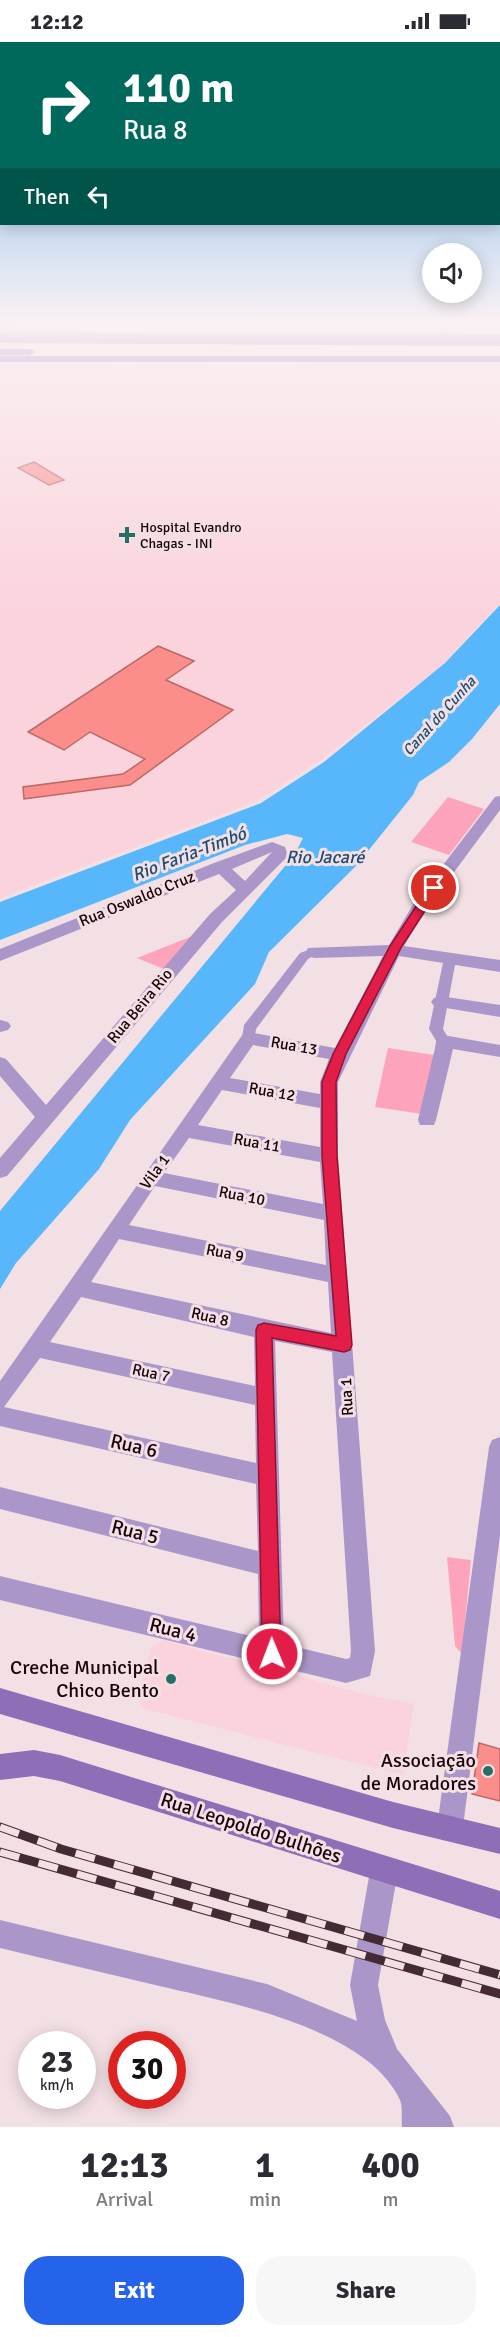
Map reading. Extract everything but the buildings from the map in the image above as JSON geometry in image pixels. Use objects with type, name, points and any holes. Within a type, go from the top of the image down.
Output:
[{"type":"main road","points":[[0,1701],[393,1815],[500,1841]]},
{"type":"main road","name":"Rua Leopoldo Bulhões","points":[[0,1767],[34,1763],[60,1768],[384,1871],[500,1905]]},
{"type":"street","name":"Rua 1","points":[[346,1671],[361,1667],[363,1651],[344,1345],[329,1156],[327,1102],[329,1082],[340,1054],[394,950],[420,907],[500,800]]},
{"type":"street","name":"Rua Oswaldo Cruz","points":[[0,954],[219,866],[276,848]]},
{"type":"street","name":"Rua Beira Rio","points":[[0,1171],[216,918],[280,856],[280,850],[276,848]]},
{"type":"street","points":[[219,866],[245,890]]},
{"type":"street","points":[[314,952],[394,950],[500,966]]},
{"type":"street","name":"Vila 1","points":[[0,1399],[114,1230],[249,1038],[249,1029],[304,956],[314,952]]},
{"type":"street","points":[[427,1120],[444,1048],[443,1041],[435,1029],[449,963],[455,958]]},
{"type":"street","points":[[440,1002],[500,1011]]},
{"type":"street","name":"Rua 13","points":[[249,1038],[340,1054]]},
{"type":"street","points":[[443,1041],[500,1051]]},
{"type":"street","points":[[0,1064],[46,1117]]},
{"type":"street","name":"Rua 12","points":[[217,1082],[327,1102]]},
{"type":"street","name":"Rua 11","points":[[186,1130],[329,1156]]},
{"type":"street","name":"Rua 10","points":[[150,1178],[334,1214]]},
{"type":"street","name":"Rua 9","points":[[114,1230],[337,1276]]},
{"type":"street","name":"Rua 8","points":[[76,1287],[264,1330],[344,1345]]},
{"type":"street","points":[[264,1330],[272,1654]]},
{"type":"street","name":"Rua 7","points":[[36,1348],[265,1398]]},
{"type":"street","name":"Rua 6","points":[[0,1416],[268,1476]]},
{"type":"street","points":[[450,1827],[500,1447]]},
{"type":"street","name":"Rua 5","points":[[0,1498],[269,1566]]},
{"type":"street","name":"Rua 4","points":[[0,1588],[346,1671]]},
{"type":"street","points":[[384,1871],[363,1985],[371,2020],[387,2059]]},
{"type":"street","points":[[0,1934],[267,1998],[353,2034],[387,2059],[439,2127]]},
{"type":"street","points":[[414,2093],[417,2127]]},
{"type":"shaded area","points":[[0,420],[500,420],[500,603],[439,668],[322,759],[255,802],[0,898]]},
{"type":"shaded area","points":[[448,797],[484,809],[449,855],[411,842]]},
{"type":"shaded area","points":[[195,935],[164,969],[137,958]]},
{"type":"shaded area","points":[[388,1048],[434,1055],[422,1114],[375,1107]]},
{"type":"shaded area","points":[[447,1557],[471,1560],[462,1654],[455,1646]]},
{"type":"shaded area","points":[[163,1640],[369,1695],[414,1704],[403,1775],[145,1709],[140,1704],[139,1691],[151,1648]]},
{"type":"water","points":[[500,605],[500,704],[472,739],[449,762],[419,782],[413,795],[356,866],[269,952],[255,984],[130,1120],[99,1169],[16,1263],[0,1289],[0,1211],[295,854],[303,838],[287,834],[245,845],[0,940],[0,902],[261,803],[324,762],[445,663]]},
{"type":"railway","points":[[0,1827],[61,1849],[500,1975]]},
{"type":"railway","points":[[0,1852],[500,1994]]},
{"type":"place","name":"Hospital Evandro Chagas - INI","points":[[127,535]]},
{"type":"place","name":"Creche Municipal Chico Bento","points":[[171,1679]]},
{"type":"place","name":"Associação de Moradores","points":[[488,1771]]},
{"type":"route","points":[[272,1654],[264,1330],[344,1345],[329,1156],[327,1102],[329,1082],[340,1054],[396,946],[434,888]]},
{"type":"water label","name":"Canal do Cunha","points":[[439,716]]},
{"type":"water label","name":"Rio Faria-Timbó","points":[[189,854]]},
{"type":"water label","name":"Rio Jacaré","points":[[325,857]]}]
